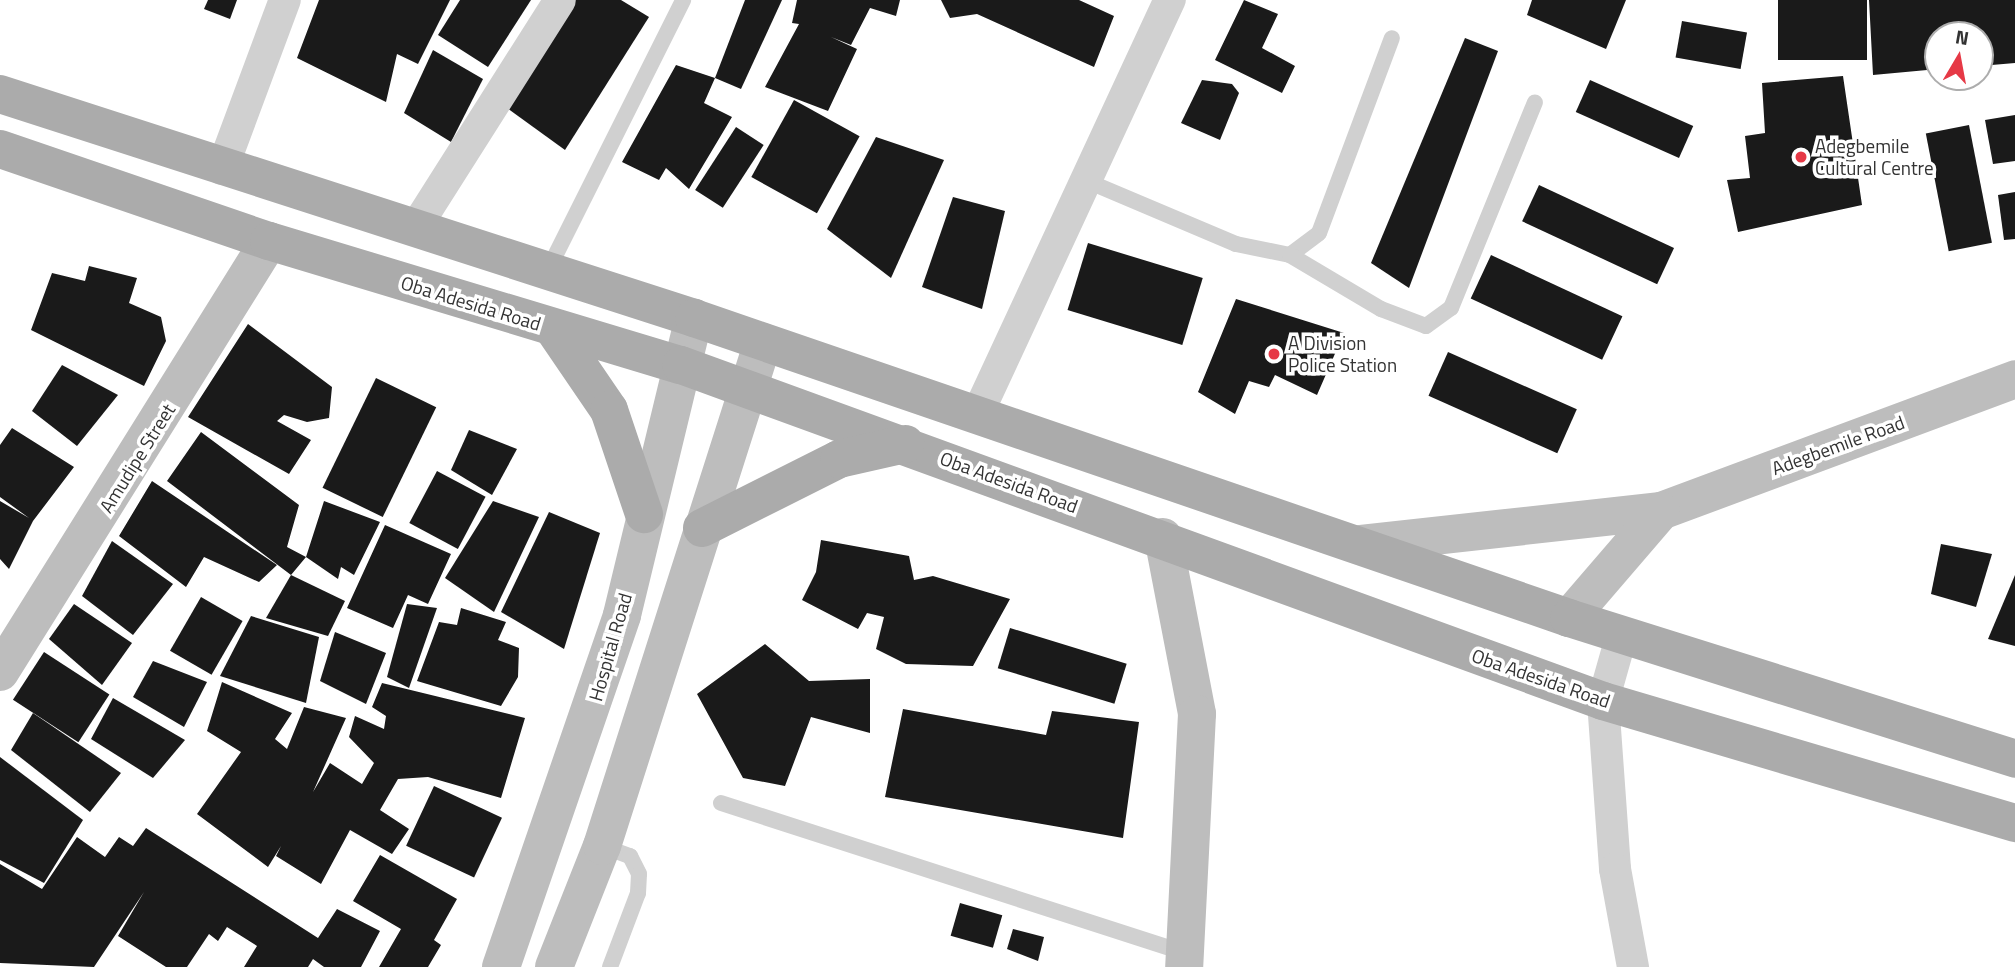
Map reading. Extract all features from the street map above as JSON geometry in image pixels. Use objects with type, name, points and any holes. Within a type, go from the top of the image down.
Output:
[{"type":"main road","points":[[0,94],[222,169],[694,318],[1361,544],[1569,618],[2015,759]]},
{"type":"main road","name":"Oba Adesida Road","points":[[0,149],[269,241],[681,365],[1163,537],[1603,701],[2015,823]]},
{"type":"main road","points":[[553,328],[609,410],[644,514]]},
{"type":"main road","points":[[702,528],[839,459],[905,444]]},
{"type":"street","points":[[222,169],[285,0]]},
{"type":"street","points":[[414,230],[560,0]]},
{"type":"street","points":[[977,415],[1170,0]]},
{"type":"street","name":"Amudipe Street","points":[[0,672],[269,241]]},
{"type":"street","name":"Hospital Road","points":[[500,967],[583,739],[622,615],[644,514],[694,318]]},
{"type":"street","points":[[554,967],[602,846],[763,342]]},
{"type":"street","name":"Adegbemile Road","points":[[1661,511],[2015,379]]},
{"type":"street","points":[[1361,544],[1661,511]]},
{"type":"street","points":[[1569,618],[1661,511]]},
{"type":"street","points":[[1163,537],[1197,714],[1184,960]]},
{"type":"street","points":[[1622,634],[1603,701],[1615,869],[1633,967]]},
{"type":"lane","points":[[547,272],[683,0]]},
{"type":"lane","points":[[1290,255],[1319,233],[1392,37]]},
{"type":"lane","points":[[1087,181],[1236,244],[1290,255],[1381,309],[1426,326],[1451,308],[1535,102]]},
{"type":"lane","points":[[721,803],[1184,960]]},
{"type":"lane","points":[[602,846],[630,856],[639,874],[638,893],[610,967]]},
{"type":"building","points":[[208,0],[237,0],[230,19],[204,9]]},
{"type":"building","points":[[319,0],[450,0],[418,64],[397,54],[386,102],[297,58]]},
{"type":"building","points":[[460,0],[531,0],[488,67],[438,35]]},
{"type":"building","points":[[571,0],[621,0],[649,17],[565,150],[503,105]]},
{"type":"building","points":[[745,0],[782,0],[741,89],[715,78]]},
{"type":"building","points":[[797,0],[900,0],[896,16],[870,8],[851,45],[831,37],[857,49],[828,111],[765,87],[799,24],[792,23]]},
{"type":"building","points":[[941,0],[1079,0],[1114,16],[1094,67],[977,14],[950,18]]},
{"type":"building","points":[[1244,0],[1278,14],[1262,48],[1295,66],[1282,93],[1215,60]]},
{"type":"building","points":[[1532,0],[1626,0],[1606,49],[1527,15]]},
{"type":"building","points":[[1778,0],[1867,0],[1867,60],[1778,60]]},
{"type":"building","points":[[1869,0],[2015,0],[2015,63],[1994,65],[1994,21],[1924,21],[1924,70],[1873,75]]},
{"type":"building","points":[[1682,21],[1747,32],[1741,69],[1676,57]]},
{"type":"building","points":[[1465,38],[1498,51],[1409,288],[1371,263]]},
{"type":"building","points":[[433,50],[483,79],[451,142],[404,113]]},
{"type":"building","points":[[676,65],[715,78],[704,103],[732,117],[689,189],[666,168],[659,180],[622,162]]},
{"type":"building","name":"Adegbemile Cultural Centre","points":[[1843,76],[1862,205],[1738,232],[1727,180],[1750,178],[1745,136],[1765,133],[1762,83]]},
{"type":"building","points":[[1202,80],[1232,84],[1239,93],[1220,140],[1181,123]]},
{"type":"building","points":[[1590,80],[1693,126],[1679,158],[1576,112]]},
{"type":"building","points":[[794,100],[860,136],[817,213],[751,177]]},
{"type":"building","points":[[2015,115],[2015,161],[1993,164],[1985,120]]},
{"type":"building","points":[[1969,125],[1992,243],[1949,251],[1926,133]]},
{"type":"building","points":[[736,127],[764,145],[723,208],[695,190]]},
{"type":"building","points":[[876,137],[944,160],[891,278],[827,229]]},
{"type":"building","points":[[1539,185],[1674,248],[1657,284],[1522,221]]},
{"type":"building","points":[[2015,192],[2015,239],[2004,240],[1998,195]]},
{"type":"building","points":[[953,197],[1005,211],[982,309],[922,287]]},
{"type":"building","points":[[1088,243],[1203,278],[1182,345],[1068,310]]},
{"type":"building","points":[[1491,255],[1622,316],[1602,360],[1471,299]]},
{"type":"building","points":[[89,266],[137,278],[129,303],[161,317],[166,341],[144,386],[31,330],[52,273],[85,281]]},
{"type":"building","name":"A Division Police Station","points":[[1236,299],[1344,333],[1317,395],[1275,375],[1269,387],[1249,381],[1235,414],[1198,392]]},
{"type":"building","points":[[248,324],[332,387],[329,418],[307,422],[284,415],[277,421],[311,440],[289,474],[188,417]]},
{"type":"building","points":[[1448,352],[1577,409],[1557,453],[1428,396]]},
{"type":"building","points":[[62,365],[118,395],[77,446],[32,411]]},
{"type":"building","points":[[376,378],[436,407],[383,517],[323,488]]},
{"type":"building","points":[[12,428],[74,467],[33,521],[9,569],[0,559],[0,501],[29,518],[0,497],[0,445]]},
{"type":"building","points":[[469,430],[517,449],[492,495],[451,470]]},
{"type":"building","points":[[201,432],[299,505],[287,547],[306,557],[291,575],[167,481]]},
{"type":"building","points":[[437,471],[486,497],[458,549],[409,523]]},
{"type":"building","points":[[152,481],[277,565],[259,582],[204,557],[186,587],[119,536]]},
{"type":"building","points":[[324,501],[380,522],[354,575],[341,567],[338,579],[306,557]]},
{"type":"building","points":[[493,501],[539,517],[494,612],[445,578]]},
{"type":"building","points":[[549,512],[600,533],[564,649],[501,612]]},
{"type":"building","points":[[385,525],[451,554],[428,604],[408,595],[393,628],[347,608]]},
{"type":"building","points":[[821,540],[909,556],[914,580],[933,576],[1010,599],[973,666],[906,664],[876,649],[884,617],[867,613],[858,629],[802,600],[816,572]]},
{"type":"building","points":[[112,541],[173,584],[133,635],[82,596]]},
{"type":"building","points":[[1941,544],[1992,554],[1976,607],[1931,594]]},
{"type":"building","points":[[291,575],[345,601],[328,636],[266,618]]},
{"type":"building","points":[[2015,575],[2015,646],[1988,639]]},
{"type":"building","points":[[201,597],[243,621],[212,675],[170,651]]},
{"type":"building","points":[[74,604],[132,643],[102,685],[49,639]]},
{"type":"building","points":[[407,604],[437,608],[409,688],[387,677]]},
{"type":"building","points":[[461,608],[506,622],[498,640],[519,648],[518,677],[501,706],[417,681],[439,622],[457,625]]},
{"type":"building","points":[[251,616],[319,637],[306,703],[220,676]]},
{"type":"building","points":[[1010,628],[1127,664],[1114,704],[998,668]]},
{"type":"building","points":[[335,632],[386,653],[366,704],[320,681]]},
{"type":"building","points":[[765,644],[809,681],[870,679],[870,733],[811,717],[785,786],[743,778],[697,694]]},
{"type":"building","points":[[44,652],[109,694],[78,742],[13,700]]},
{"type":"building","points":[[153,661],[207,682],[184,727],[133,697]]},
{"type":"building","points":[[222,682],[292,713],[275,739],[287,749],[304,707],[346,718],[313,792],[330,763],[362,784],[374,763],[349,737],[355,716],[384,729],[386,716],[372,707],[382,683],[525,718],[501,798],[428,777],[398,779],[380,810],[409,829],[392,854],[350,830],[321,884],[276,856],[281,846],[268,867],[197,814],[241,752],[207,731]]},
{"type":"building","points":[[113,698],[185,740],[153,778],[91,739]]},
{"type":"building","points":[[903,709],[1046,735],[1052,711],[1139,722],[1123,838],[885,797]]},
{"type":"building","points":[[33,713],[121,773],[90,812],[11,750]]},
{"type":"building","points":[[0,757],[83,820],[44,883],[0,860]]},
{"type":"building","points":[[434,786],[502,818],[474,878],[406,846]]},
{"type":"building","points":[[146,828],[318,938],[337,909],[380,931],[361,967],[324,967],[313,959],[308,967],[244,967],[257,946],[227,927],[218,941],[209,934],[187,967],[166,967],[118,936],[144,892],[94,967],[0,963],[0,864],[42,889],[77,837],[105,857],[119,837],[133,846]]},
{"type":"building","points":[[380,855],[457,899],[434,940],[441,945],[428,967],[379,967],[401,929],[353,901]]},
{"type":"building","points":[[960,903],[1002,915],[993,948],[951,936]]},
{"type":"building","points":[[1013,929],[1044,937],[1038,961],[1007,949]]},
{"type":"place","name":"Adegbemile Cultural Centre","points":[[1801,157]]},
{"type":"place","name":"A Division Police Station","points":[[1274,354]]}]
